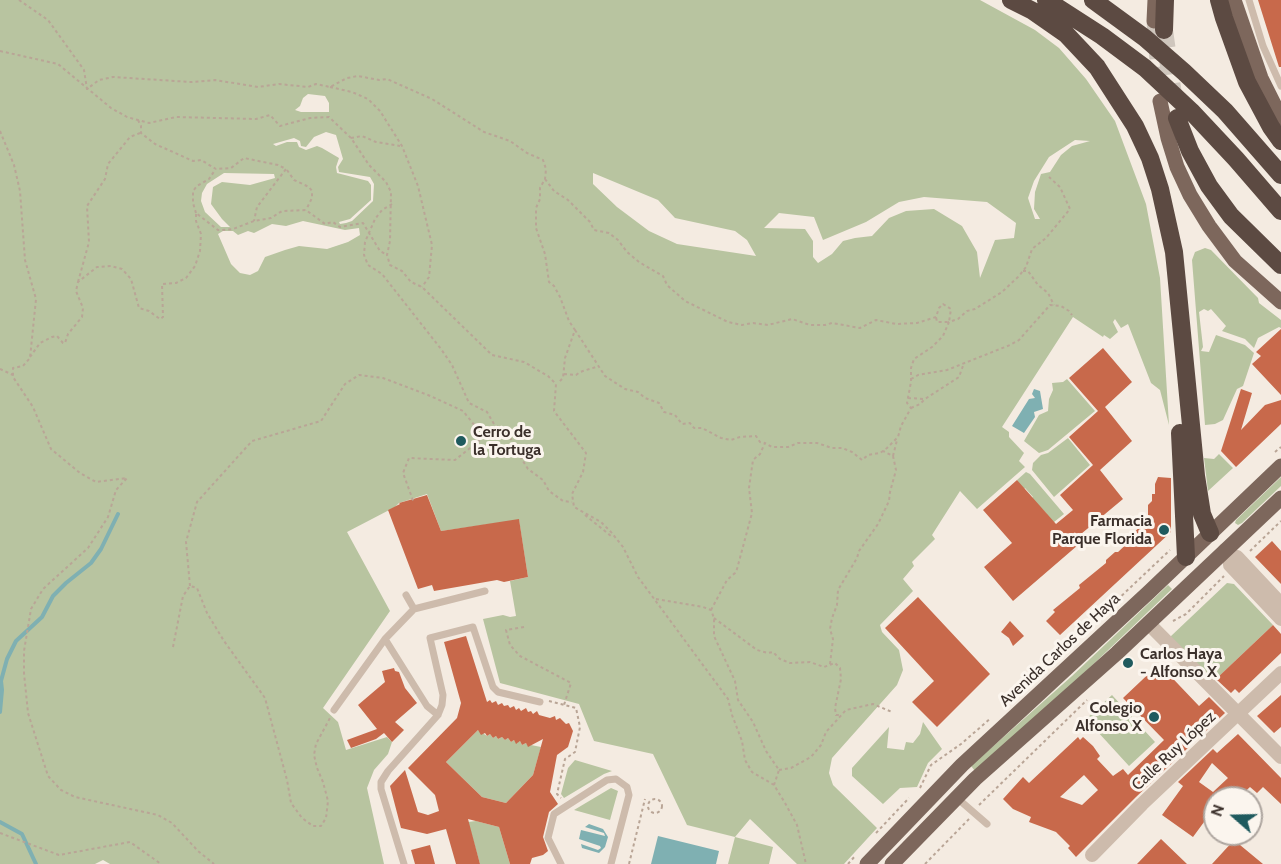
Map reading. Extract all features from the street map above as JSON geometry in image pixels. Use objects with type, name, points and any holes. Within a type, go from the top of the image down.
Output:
[{"type":"highway","points":[[1011,0],[1033,11],[1066,34],[1097,67],[1135,126],[1150,158],[1160,189],[1174,252],[1196,476],[1202,514],[1210,534]]},
{"type":"highway","points":[[1046,0],[1102,36],[1145,68],[1184,114],[1236,159],[1281,211]]},
{"type":"highway","points":[[1093,0],[1145,38],[1184,72],[1225,111],[1281,175]]},
{"type":"highway","points":[[1159,26],[1165,0]]},
{"type":"highway","points":[[1219,0],[1247,82],[1281,141]]},
{"type":"highway","points":[[1184,114],[1190,151],[1209,186],[1231,216],[1281,265]]},
{"type":"highway","points":[[1186,556],[1180,418],[1187,384]]},
{"type":"main road","points":[[1155,0],[1159,26]]},
{"type":"main road","points":[[1234,0],[1261,78],[1281,118]]},
{"type":"main road","points":[[1160,101],[1177,167],[1190,195],[1235,261],[1281,302]]},
{"type":"main road","name":"Avenida Carlos de Haya","points":[[867,864],[962,765],[1281,466]]},
{"type":"main road","points":[[892,864],[1009,749],[1118,653],[1153,628],[1232,559],[1281,498]]},
{"type":"main road","points":[[1210,534],[1232,559]]},
{"type":"street","points":[[1232,559],[1281,604]]},
{"type":"street","points":[[1232,559],[1281,619]]},
{"type":"street","points":[[1153,628],[1281,757]]},
{"type":"street","name":"Calle Ruy López","points":[[1092,855],[1281,673]]},
{"type":"lane","points":[[1249,0],[1263,46],[1281,86]]},
{"type":"lane","points":[[334,710],[385,639],[414,609],[485,591]]},
{"type":"lane","points":[[406,595],[414,609]]},
{"type":"lane","points":[[404,864],[381,789],[381,782],[438,715],[443,695],[430,638],[473,627],[493,687],[498,692],[540,702]]},
{"type":"lane","points":[[385,639],[427,705],[438,715]]},
{"type":"lane","points":[[561,864],[548,838],[554,814],[607,780],[616,779],[627,787],[629,795],[611,864]]},
{"type":"lane","points":[[957,798],[987,824]]},
{"type":"path","points":[[19,0],[48,20],[84,70],[87,88]]},
{"type":"path","points":[[0,51],[58,64],[111,108],[127,117],[149,123],[176,117],[256,119],[270,115],[280,126],[310,118],[329,117],[351,138],[369,165],[388,186],[392,204],[387,255],[390,265],[402,271],[411,282],[422,287],[492,355],[524,362],[548,375],[556,384],[554,411],[586,453],[583,472],[572,494],[574,507],[601,522],[623,548],[638,577],[728,699],[742,741],[745,760],[752,772],[774,785],[797,825],[806,864]]},
{"type":"path","points":[[330,87],[347,78],[358,76],[379,80],[387,79],[450,109],[484,132],[510,141],[527,153],[543,160],[546,169],[545,179],[540,188],[540,199],[536,208],[536,228],[545,254],[549,282],[560,297],[568,321],[605,376],[617,385],[638,392],[645,398],[659,403],[664,412],[675,415],[682,424],[690,423],[694,428],[702,428],[721,438],[732,440],[756,436],[760,442],[772,447],[817,443],[832,448],[842,448],[862,460],[868,455],[883,451],[898,437]]},
{"type":"path","points":[[87,88],[99,80],[113,77],[191,82],[216,80],[258,87],[279,84],[308,87],[316,84],[352,92],[368,99],[380,111],[402,146],[418,186],[432,244],[429,277],[422,287]]},
{"type":"path","points":[[138,120],[141,133]]},
{"type":"path","points":[[0,131],[14,165],[20,191],[25,260],[36,299],[30,358]]},
{"type":"path","points":[[141,133],[155,144],[192,161],[201,160],[216,169],[231,168],[244,158],[278,165],[286,169],[294,180],[309,187],[312,191],[312,198],[306,210]]},
{"type":"path","points":[[141,133],[130,137],[118,150],[108,164],[105,179],[87,206],[89,242],[76,291],[83,308],[82,317],[63,344],[57,336],[52,337],[40,344],[23,366],[13,368],[13,375],[33,407],[51,449],[80,473],[96,482],[127,478],[116,490],[108,517],[88,548],[43,589],[31,609],[24,651],[24,673],[28,713],[48,776],[61,790],[75,797],[158,815],[172,823],[198,851],[214,864]]},
{"type":"path","points":[[351,138],[362,136],[376,142],[402,146]]},
{"type":"path","points":[[78,282],[97,267],[111,266],[122,269],[131,279],[139,308],[149,311],[160,319],[163,317],[162,284],[176,283],[186,278],[197,260],[201,234],[196,220],[193,191],[209,179],[216,169]]},
{"type":"path","points":[[254,221],[257,207],[286,169]]},
{"type":"path","points":[[911,408],[907,403],[910,368],[914,359],[943,336],[949,322],[951,309],[943,304],[939,308],[937,322],[949,322],[958,319],[967,311],[975,309],[1002,292],[1023,271],[1032,249],[1046,238],[1070,209],[1060,187],[1049,177]]},
{"type":"path","points":[[545,179],[554,191],[562,195],[590,222],[594,230],[609,233],[639,262],[663,276],[667,285],[685,301],[728,322],[742,325],[753,323],[768,325],[792,319],[810,325],[825,326],[832,323],[860,328],[876,320],[905,325],[936,317]]},
{"type":"path","points":[[392,204],[382,210],[365,242],[364,255],[368,265],[382,274],[441,349],[452,365],[470,404],[487,412],[494,424],[510,439],[512,446],[520,450],[521,458],[528,469],[543,480],[549,492],[563,501],[572,502]]},
{"type":"path","points":[[196,213],[218,230],[233,229],[254,221],[271,218],[282,211],[306,210],[325,224],[333,222],[340,227],[363,223],[380,251],[387,255]]},
{"type":"path","points":[[1023,271],[1028,271],[1038,285],[1048,293],[1054,305]]},
{"type":"path","points":[[910,379],[918,375],[947,370],[1019,340],[1050,305],[1061,306],[1072,315]]},
{"type":"path","points":[[558,383],[564,374],[565,358],[575,330]]},
{"type":"path","points":[[830,664],[833,639],[830,629],[837,605],[838,590],[859,551],[878,524],[889,501],[896,470],[893,456],[901,426],[911,408],[959,377],[964,363]]},
{"type":"path","points":[[564,374],[576,375],[599,366]]},
{"type":"path","points":[[0,369],[13,375]]},
{"type":"path","points":[[173,647],[183,596],[190,586],[186,542],[197,502],[252,441],[321,421],[345,384],[359,375],[383,378],[463,411],[484,437],[455,460],[410,458],[403,473],[414,502]]},
{"type":"path","points":[[908,398],[925,399]]},
{"type":"path","points":[[765,443],[760,454],[753,460],[749,488],[752,513],[737,569],[727,580],[711,610],[714,618],[714,636],[735,681],[738,700],[753,722],[766,751],[779,770]]},
{"type":"path","points":[[883,451],[893,456]]},
{"type":"path","points":[[1153,628],[1186,614],[1232,559],[1281,521]]},
{"type":"path","points":[[190,586],[197,588],[213,622],[265,698],[291,802],[302,818],[313,826],[321,826],[326,818],[328,801],[316,768],[314,755],[316,744],[334,710]]},
{"type":"path","points":[[653,598],[711,610]]},
{"type":"path","points":[[714,618],[757,650],[773,652],[780,659],[790,663],[810,662],[824,667],[835,663],[840,668],[840,695],[836,714],[841,715]]},
{"type":"path","points":[[524,627],[506,630],[510,645],[520,656],[571,683],[564,705]]},
{"type":"path","points":[[925,864],[974,814],[979,805],[1090,697]]},
{"type":"path","points":[[540,702],[548,700],[576,708],[580,727],[575,752],[565,759],[557,794],[567,805]]},
{"type":"path","points":[[779,770],[791,768],[812,757],[821,745],[826,732],[846,710],[873,704],[892,712]]},
{"type":"path","points":[[774,785],[779,770]]},
{"type":"path","points":[[629,864],[645,799]]},
{"type":"path","points":[[652,799],[657,799],[661,801],[661,809],[653,813],[648,805],[652,799]]},
{"type":"path","points":[[0,833],[59,855],[130,842],[160,864]]},
{"type":"green space","points":[[0,0],[980,0],[1035,30],[1059,48],[1086,79],[1115,121],[1146,204],[1160,278],[1169,425],[1160,390],[1151,383],[1128,324],[1121,328],[1115,319],[1113,322],[1118,332],[1110,339],[1104,335],[1103,337],[1073,317],[1002,427],[1009,432],[1009,437],[1024,453],[1019,461],[1025,467],[977,509],[960,491],[932,535],[935,539],[912,562],[914,566],[903,579],[913,591],[880,625],[882,632],[899,650],[903,670],[897,685],[832,758],[829,773],[833,785],[877,828],[844,864],[797,864],[750,819],[735,837],[687,825],[653,754],[594,741],[579,704],[500,683],[483,619],[503,615],[516,616],[510,581],[528,577],[519,520],[441,531],[427,494],[399,503],[347,532],[390,611],[323,708],[338,722],[346,750],[387,737],[392,742],[388,754],[374,770],[367,788],[384,864],[110,864],[103,860],[95,864],[0,864]],"holes":[[[308,94],[325,96],[329,103],[329,112],[295,110],[300,106],[303,98]],[[326,132],[336,135],[343,159],[338,167],[339,172],[370,177],[374,184],[373,201],[352,221],[340,224],[339,222],[350,219],[371,200],[371,185],[368,181],[337,173],[339,158],[322,148],[317,146],[306,150],[299,147],[297,142],[287,142],[276,146],[273,144],[294,138],[300,141],[301,146],[306,147],[314,137]],[[1075,140],[1090,141],[1072,146],[1061,155],[1050,172],[1041,174],[1035,192],[1034,209],[1040,219],[1035,219],[1028,198],[1034,181],[1049,157]],[[224,173],[274,174],[275,178],[250,185],[222,182],[213,187],[211,204],[230,227],[221,227],[205,212],[201,201],[207,184]],[[593,173],[658,200],[675,218],[735,231],[747,240],[756,256],[677,244],[649,231],[617,207],[593,184]],[[924,197],[987,202],[1016,223],[1014,238],[995,240],[980,278],[977,252],[962,226],[934,209],[906,211],[889,218],[872,236],[843,241],[832,254],[818,263],[813,257],[813,241],[805,229],[764,228],[779,213],[814,217],[823,240],[866,222],[899,202]],[[303,221],[345,230],[359,228],[360,235],[327,249],[299,246],[285,250],[265,257],[258,271],[250,275],[240,273],[231,264],[218,234],[223,231],[233,231],[238,235],[248,231],[254,233],[272,224],[286,226]]]},
{"type":"green space","points":[[1205,248],[1211,250],[1258,298],[1259,303],[1281,320],[1281,328],[1258,338],[1254,348],[1245,339],[1222,331],[1226,326],[1211,309],[1199,312],[1203,347],[1201,351],[1209,352],[1216,335],[1245,345],[1254,353],[1243,386],[1237,389],[1223,420],[1205,425],[1192,260],[1195,252]]},
{"type":"green space","points":[[1067,379],[1095,411],[1048,450],[1039,453],[1024,441],[1039,415],[1048,411],[1049,399],[1053,390],[1052,383],[1063,382]]},
{"type":"green space","points":[[1068,438],[1090,465],[1054,497],[1032,470],[1033,463],[1041,455],[1048,453]]},
{"type":"green space","points":[[1219,454],[1233,468],[1208,491],[1204,458],[1214,459]]},
{"type":"green space","points":[[1026,472],[1064,514],[1049,526],[1046,513],[1031,499],[1033,497],[1025,488],[1023,490],[1017,480]]},
{"type":"green space","points":[[1281,477],[1281,486],[1242,523],[1238,525],[1235,523],[1236,520]]},
{"type":"green space","points":[[1227,583],[1234,584],[1273,625],[1214,681],[1170,637]]},
{"type":"green space","points":[[1168,585],[1172,589],[1081,676],[975,771],[971,766],[1072,676]]},
{"type":"green space","points":[[1112,695],[1155,742],[1129,766],[1086,719]]},
{"type":"green space","points":[[923,722],[942,749],[928,763],[917,787],[900,788],[883,804],[852,776],[852,768],[889,727],[887,748],[904,750],[906,742],[913,743],[920,734]]},
{"type":"green space","points":[[478,730],[487,736],[490,734],[493,738],[502,737],[505,740],[508,738],[511,742],[520,741],[522,745],[526,743],[528,746],[541,747],[533,775],[506,803],[482,797],[446,762]]},
{"type":"green space","points":[[575,760],[612,771],[564,798],[561,794],[568,768]]},
{"type":"green space","points":[[611,788],[618,791],[610,820],[574,810]]},
{"type":"green space","points":[[476,821],[499,827],[510,864],[480,864],[468,822]]},
{"type":"green space","points":[[735,837],[773,847],[769,864],[728,864]]},
{"type":"water","points":[[1034,389],[1040,391],[1043,409],[1034,412],[1035,417],[1024,433],[1012,426],[1029,399],[1035,398],[1032,394]]},
{"type":"water","points":[[589,824],[603,829],[608,837],[605,847],[599,853],[582,848],[581,844],[598,850],[601,848],[579,839],[581,830],[605,836],[604,833],[585,827]]},
{"type":"water","points":[[658,836],[719,851],[716,864],[651,864]]},
{"type":"building","points":[[1258,0],[1281,0],[1281,67],[1279,67]]},
{"type":"building","points":[[1281,329],[1281,395],[1252,364],[1261,356],[1256,352]]},
{"type":"building","points":[[1103,348],[1132,382],[1105,407],[1132,441],[1100,470],[1123,499],[1081,534],[1085,539],[1013,601],[984,567],[1012,543],[983,510],[1017,480],[1056,524],[1073,510],[1060,495],[1093,465],[1069,437],[1098,411],[1069,378]]},
{"type":"building","points":[[1241,389],[1252,393],[1241,430],[1265,405],[1281,400],[1281,424],[1236,467],[1221,451]]},
{"type":"building","points":[[1158,477],[1171,478],[1171,532],[1060,635],[1046,621],[1055,612],[1053,610],[1133,538],[1131,537],[1133,533],[1148,520],[1148,505],[1152,501],[1152,494],[1155,494]]},
{"type":"building","points":[[427,495],[441,531],[519,519],[528,577],[434,591],[432,585],[418,589],[388,510],[399,503]]},
{"type":"building","points":[[1272,541],[1281,551],[1281,584],[1255,557]]},
{"type":"building","points":[[918,597],[990,674],[937,727],[912,702],[934,681],[885,628]]},
{"type":"building","points":[[1010,621],[1024,636],[1013,646],[1009,638],[1001,632]]},
{"type":"building","points":[[1273,625],[1281,634],[1281,653],[1239,693],[1235,689],[1231,693],[1216,679]]},
{"type":"building","points":[[466,636],[487,702],[496,701],[498,705],[502,703],[510,708],[514,706],[516,710],[519,708],[521,711],[526,708],[528,712],[531,711],[533,714],[537,711],[539,715],[550,718],[555,716],[556,720],[560,718],[566,724],[569,723],[573,731],[568,747],[557,755],[550,792],[558,804],[549,812],[543,837],[548,851],[532,858],[530,864],[510,864],[499,827],[468,819],[480,864],[456,864],[446,829],[427,834],[401,828],[390,786],[405,770],[418,812],[428,815],[439,811],[435,795],[408,768],[457,718],[461,703],[444,642]],"holes":[[[478,730],[481,735],[485,733],[487,736],[490,734],[493,738],[496,736],[498,739],[508,738],[511,742],[514,740],[516,744],[520,741],[522,745],[526,743],[528,747],[543,739],[533,775],[506,803],[482,797],[446,762]]]},
{"type":"building","points":[[1159,664],[1199,706],[1209,697],[1225,713],[1076,857],[1068,848],[1070,846],[1056,832],[1029,822],[1031,817],[1013,809],[1003,799],[1023,777],[1029,783],[1078,737],[1080,740],[1083,737],[1093,746],[1100,756],[1097,759],[1113,776],[1123,769],[1128,775],[1164,740],[1123,698]],"holes":[[[1084,775],[1098,790],[1082,805],[1060,797]]]},
{"type":"building","points":[[394,668],[399,672],[405,688],[417,703],[395,722],[404,730],[392,742],[384,733],[376,739],[351,748],[347,740],[377,729],[358,705],[385,682],[382,671]]},
{"type":"building","points":[[1281,695],[1281,727],[1274,733],[1257,716]]},
{"type":"building","points":[[1238,734],[1281,778],[1281,804],[1263,786],[1219,786],[1228,778],[1212,763],[1199,782],[1205,786],[1203,823],[1193,837],[1162,815],[1183,786],[1178,782],[1213,749],[1217,753]]},
{"type":"building","points":[[1161,839],[1187,864],[1137,864]]},
{"type":"building","points":[[430,845],[435,864],[415,864],[411,850]]},
{"type":"building","points":[[1228,846],[1241,846],[1263,864],[1212,864]]},
{"type":"waterway","points":[[0,712],[1,681],[7,659],[16,641],[42,617],[53,596],[91,563],[101,549],[118,514]]},
{"type":"waterway","points":[[0,822],[22,834],[36,864]]},
{"type":"tunnel","points":[[1154,21],[1159,87]]},
{"type":"tunnel","points":[[1164,30],[1174,102]]},
{"type":"place","name":"Cerro de la Tortuga","points":[[461,441]]},
{"type":"place","name":"Farmacia Parque Florida","points":[[1164,530]]},
{"type":"place","name":"Carlos Haya - Alfonso X","points":[[1128,663]]},
{"type":"place","name":"Colegio Alfonso X","points":[[1154,717]]}]
